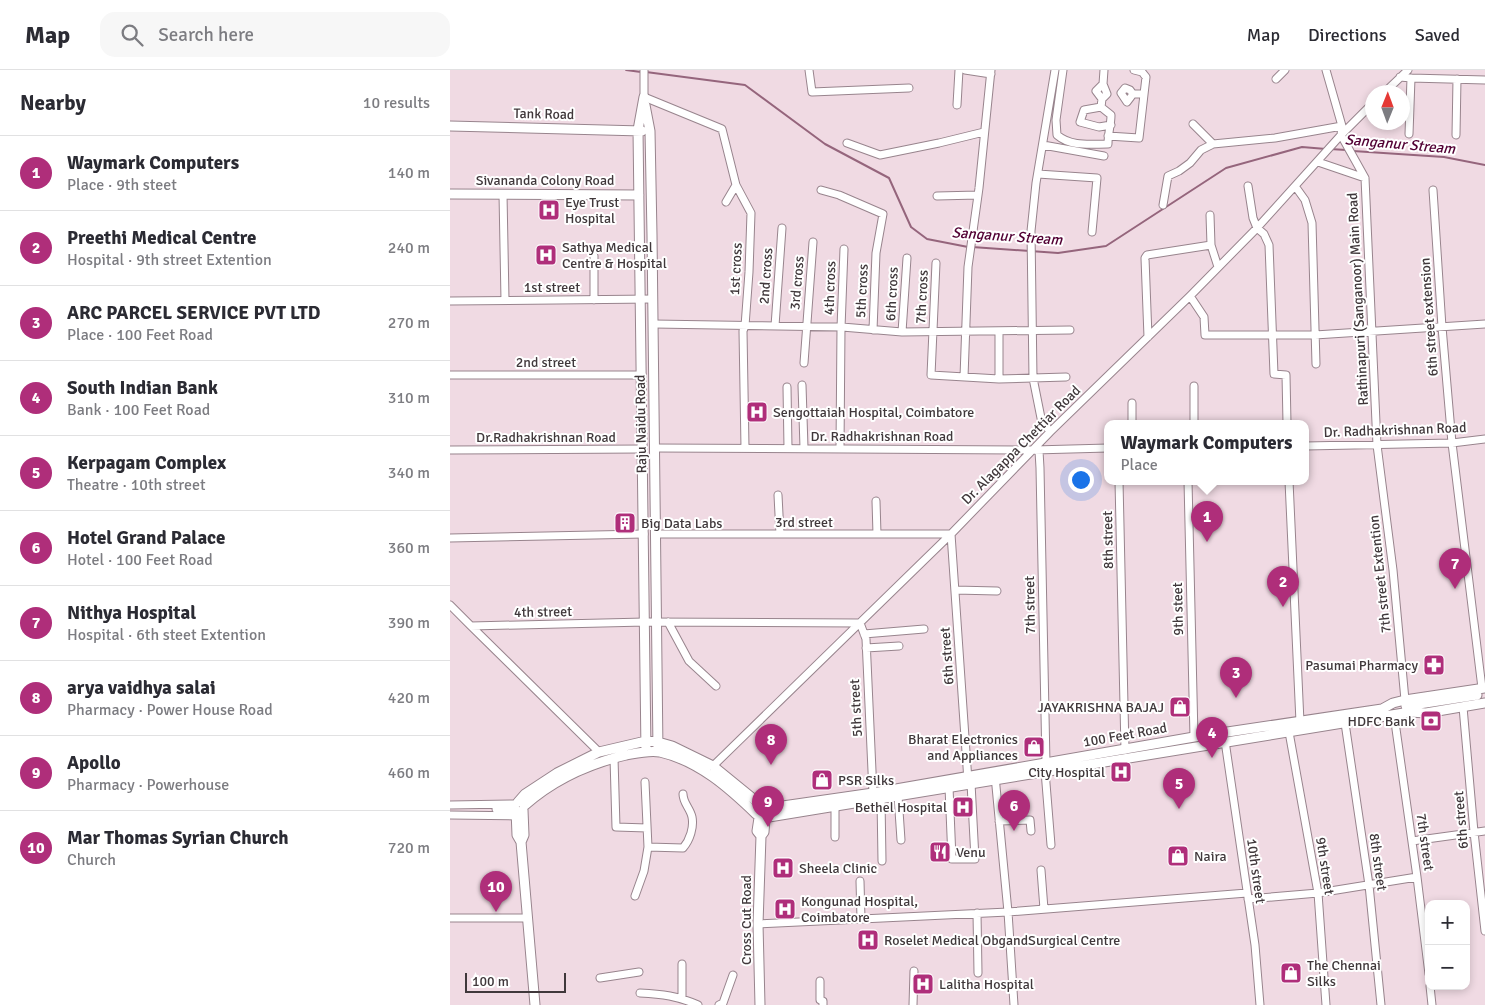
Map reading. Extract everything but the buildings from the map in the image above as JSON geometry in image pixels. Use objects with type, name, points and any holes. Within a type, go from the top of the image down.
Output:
[{"type":"main road","name":"Raju Naidu Road","points":[[644,97],[638,130],[646,752]]},
{"type":"main road","name":"Raju Naidu Road","points":[[644,97],[650,131],[658,622],[658,752]]},
{"type":"main road","name":"Tank Road","points":[[450,126],[650,131]]},
{"type":"main road","name":"Sivananda Colony Road","points":[[450,194],[639,195]]},
{"type":"main road","name":"100 Feet Road","points":[[763,814],[880,799],[949,787],[994,775],[1394,715],[1407,706],[1484,690]]},
{"type":"main road","points":[[1407,706],[1424,709],[1485,699]]},
{"type":"main road","name":"100 Feet Road","points":[[1046,767],[1194,737],[1382,709],[1393,703],[1426,713],[1485,703]]},
{"type":"main road","points":[[535,1005],[521,842],[524,835],[519,809],[526,794],[557,773],[599,752],[646,741],[658,742],[672,746],[713,766],[763,814]]},
{"type":"main road","points":[[519,809],[559,780],[603,761],[646,752],[658,752],[689,762],[711,775],[763,814]]},
{"type":"main road","name":"100 Feet Road","points":[[763,814],[873,793],[969,781]]},
{"type":"main road","name":"Cross Cut Road","points":[[760,1005],[758,924],[761,836],[757,831],[763,814]]},
{"type":"street","points":[[644,70],[644,97],[722,129],[736,185],[726,202]]},
{"type":"street","points":[[809,70],[812,92],[909,88]]},
{"type":"street","points":[[956,106],[959,70]]},
{"type":"street","points":[[965,70],[991,72],[970,260],[964,377],[1066,378]]},
{"type":"street","points":[[1050,432],[1041,418],[1033,378],[1031,231],[1055,70]]},
{"type":"street","points":[[1063,70],[1056,120],[1057,134],[1062,139],[1077,144],[1108,144],[1108,130],[1111,125],[1110,115],[1101,107]]},
{"type":"street","points":[[1101,107],[1102,99],[1107,94],[1104,84],[1104,70]]},
{"type":"street","points":[[1108,136],[1139,138],[1146,77],[1142,72],[1134,70]]},
{"type":"street","points":[[1276,79],[1285,70]]},
{"type":"street","points":[[1326,70],[1342,126],[1343,137]]},
{"type":"street","points":[[1392,85],[1408,70]]},
{"type":"street","points":[[1400,77],[1485,80]]},
{"type":"street","points":[[1409,134],[1410,78]]},
{"type":"street","points":[[1456,135],[1457,79]]},
{"type":"street","points":[[1134,94],[1144,94]]},
{"type":"street","points":[[1101,107],[1084,110],[1080,122],[1098,127],[1111,125]]},
{"type":"street","name":"Dr. Alagappa Chettiar Road","points":[[713,766],[951,534],[1050,432],[1190,296],[1257,228],[1334,143],[1343,137],[1365,112]]},
{"type":"street","points":[[1193,124],[1212,144]]},
{"type":"street","points":[[1163,205],[1168,176],[1190,163],[1201,150],[1212,144],[1275,138],[1342,126]]},
{"type":"street","points":[[847,143],[880,155],[939,144],[984,132]]},
{"type":"street","name":"Rathinapuri (Sanganoor) Main Road","points":[[1343,137],[1365,178],[1378,445]]},
{"type":"street","points":[[1043,145],[1104,156]]},
{"type":"street","points":[[1319,160],[1365,178]]},
{"type":"street","points":[[1038,174],[1097,178],[1092,232]]},
{"type":"street","name":"1st cross","points":[[736,185],[751,213],[750,272],[742,350],[745,448]]},
{"type":"street","points":[[1248,186],[1253,218],[1257,228],[1264,234],[1269,245],[1274,374],[1286,375],[1287,420]]},
{"type":"street","points":[[1295,186],[1305,200],[1312,223],[1316,364]]},
{"type":"street","name":"5th cross","points":[[821,190],[839,195],[883,214],[876,253],[873,330]]},
{"type":"street","name":"6th street extension","points":[[1433,190],[1452,442],[1484,690]]},
{"type":"street","points":[[503,194],[505,300]]},
{"type":"street","points":[[936,196],[978,195]]},
{"type":"street","points":[[1210,215],[1211,245],[1218,267]]},
{"type":"street","name":"2nd cross","points":[[775,326],[782,228]]},
{"type":"street","name":"3rd cross","points":[[804,363],[813,242]]},
{"type":"street","points":[[1148,337],[1145,258],[1147,255],[1211,245]]},
{"type":"street","name":"4th cross","points":[[840,448],[844,249]]},
{"type":"street","points":[[594,256],[594,300]]},
{"type":"street","name":"6th cross","points":[[902,332],[907,258]]},
{"type":"street","name":"7th cross","points":[[936,263],[931,375],[964,377]]},
{"type":"street","points":[[1190,296],[1204,316],[1205,334],[1315,335],[1485,324]]},
{"type":"street","name":"1st street","points":[[450,300],[653,300]]},
{"type":"street","points":[[654,324],[806,326],[902,332],[1032,332],[1070,330]]},
{"type":"street","points":[[999,332],[999,378]]},
{"type":"street","name":"2nd street","points":[[450,375],[642,375]]},
{"type":"street","points":[[802,385],[804,448]]},
{"type":"street","points":[[1194,386],[1194,420]]},
{"type":"street","points":[[787,387],[788,448]]},
{"type":"street","points":[[1132,403],[1132,420]]},
{"type":"street","name":"Dr. Radhakrishnan Road","points":[[1309,446],[1378,445],[1485,439]]},
{"type":"street","name":"7th street Extention","points":[[1378,445],[1407,706]]},
{"type":"street","name":"Dr.Radhakrishnan Road","points":[[450,450],[643,448]]},
{"type":"street","name":"Dr. Radhakrishnan Road","points":[[655,448],[1034,450],[1104,448]]},
{"type":"street","name":"7th street","points":[[1034,450],[1039,450],[1040,468],[1046,767]]},
{"type":"street","name":"8th street","points":[[1119,485],[1125,750]]},
{"type":"street","name":"9th steet","points":[[1188,485],[1194,737]]},
{"type":"street","points":[[1289,485],[1300,722]]},
{"type":"street","points":[[778,495],[780,534]]},
{"type":"street","points":[[876,501],[878,534]]},
{"type":"street","points":[[450,538],[644,534]]},
{"type":"street","name":"3rd street","points":[[656,534],[951,534]]},
{"type":"street","name":"6th street","points":[[949,787],[952,859],[974,859],[951,534]]},
{"type":"street","points":[[955,590],[997,591]]},
{"type":"street","points":[[450,605],[599,752]]},
{"type":"street","points":[[658,622],[860,623]]},
{"type":"street","name":"4th street","points":[[471,626],[658,622]]},
{"type":"street","points":[[668,622],[690,661],[716,686]]},
{"type":"street","name":"5th street","points":[[860,623],[866,648],[873,793]]},
{"type":"street","points":[[864,634],[924,629]]},
{"type":"street","points":[[866,648],[898,646]]},
{"type":"street","name":"6th street","points":[[1463,707],[1485,931]]},
{"type":"street","name":"7th street","points":[[1394,715],[1425,945]]},
{"type":"street","name":"8th street","points":[[1344,723],[1369,885],[1381,1005]]},
{"type":"street","name":"9th street","points":[[1289,732],[1318,893],[1326,1005]]},
{"type":"street","name":"10th street","points":[[1225,741],[1255,945],[1260,1005]]},
{"type":"street","points":[[614,758],[616,827],[647,828]]},
{"type":"street","points":[[1046,767],[1052,845]]},
{"type":"street","points":[[994,775],[1008,912],[1014,1005]]},
{"type":"street","points":[[635,896],[644,871],[648,847],[645,782]]},
{"type":"street","points":[[648,847],[683,848],[690,839],[692,817],[683,801],[683,794]]},
{"type":"street","points":[[898,796],[901,840]]},
{"type":"street","points":[[880,799],[882,862]]},
{"type":"street","points":[[450,805],[519,809]]},
{"type":"street","points":[[835,806],[835,838]]},
{"type":"street","points":[[450,809],[473,807]]},
{"type":"street","points":[[450,816],[519,809]]},
{"type":"street","points":[[999,821],[1030,820],[1030,831]]},
{"type":"street","points":[[1412,840],[1485,831]]},
{"type":"street","points":[[1040,870],[1044,909]]},
{"type":"street","points":[[758,924],[1008,912],[1318,893],[1417,877]]},
{"type":"street","points":[[860,882],[861,919]]},
{"type":"street","points":[[977,913],[978,973]]},
{"type":"street","points":[[450,918],[527,918]]},
{"type":"street","points":[[682,964],[682,998]]},
{"type":"street","points":[[913,1005],[914,971]]},
{"type":"street","points":[[600,978],[639,972]]},
{"type":"street","points":[[719,1005],[723,1002],[733,976]]},
{"type":"street","points":[[820,981],[820,1000],[823,1001],[823,1005]]},
{"type":"street","points":[[1430,990],[1432,1005]]},
{"type":"street","points":[[640,993],[666,994],[698,1005]]},
{"type":"waterway","name":"Sanganur Stream","points":[[626,70],[641,72]]},
{"type":"waterway","name":"Sanganur Stream","points":[[646,72],[745,85],[825,144],[889,178],[911,227],[927,239],[968,247]]},
{"type":"waterway","name":"Sanganur Stream","points":[[972,247],[1058,253],[1106,246],[1226,168],[1302,147],[1326,149]]},
{"type":"waterway","name":"Sanganur Stream","points":[[1330,149],[1346,150]]},
{"type":"waterway","name":"Sanganur Stream","points":[[1353,151],[1444,157],[1485,165]]},
{"type":"place","name":"Eye Trust Hospital","points":[[549,210]]},
{"type":"place","name":"Sathya Medical Centre & Hospital","points":[[546,255]]},
{"type":"place","name":"Sengottaiah Hospital, Coimbatore","points":[[757,412]]},
{"type":"place","name":"Big Data Labs","points":[[625,523]]},
{"type":"place","name":"Waymark Computers","points":[[1207,542]]},
{"type":"place","name":"Nithya Hospital","points":[[1455,589]]},
{"type":"place","name":"Preethi Medical Centre","points":[[1283,607]]},
{"type":"place","name":"Pasumai Pharmacy","points":[[1434,665]]},
{"type":"place","name":"ARC PARCEL SERVICE PVT LTD","points":[[1236,698]]},
{"type":"place","name":"JAYAKRISHNA BAJAJ","points":[[1180,707]]},
{"type":"place","name":"HDFC Bank","points":[[1431,721]]},
{"type":"place","name":"Bharat Electronics and Appliances","points":[[1034,747]]},
{"type":"place","name":"South Indian Bank","points":[[1212,758]]},
{"type":"place","name":"arya vaidhya salai","points":[[771,765]]},
{"type":"place","name":"City Hospital","points":[[1121,772]]},
{"type":"place","name":"PSR Silks","points":[[822,780]]},
{"type":"place","name":"Bethel Hospital","points":[[963,807]]},
{"type":"place","name":"Kerpagam Complex","points":[[1179,809]]},
{"type":"place","name":"Apollo","points":[[768,827]]},
{"type":"place","name":"Hotel Grand Palace","points":[[1014,831]]},
{"type":"place","name":"Venu","points":[[940,852]]},
{"type":"place","name":"Naira","points":[[1178,856]]},
{"type":"place","name":"Sheela Clinic","points":[[783,868]]},
{"type":"place","name":"Kongunad Hospital, Coimbatore","points":[[785,909]]},
{"type":"place","name":"Mar Thomas Syrian Church","points":[[496,912]]},
{"type":"place","name":"Roselet Medical ObgandSurgical Centre","points":[[868,940]]},
{"type":"place","name":"The Chennai Silks","points":[[1291,973]]},
{"type":"place","name":"Lalitha Hospital","points":[[923,984]]}]
